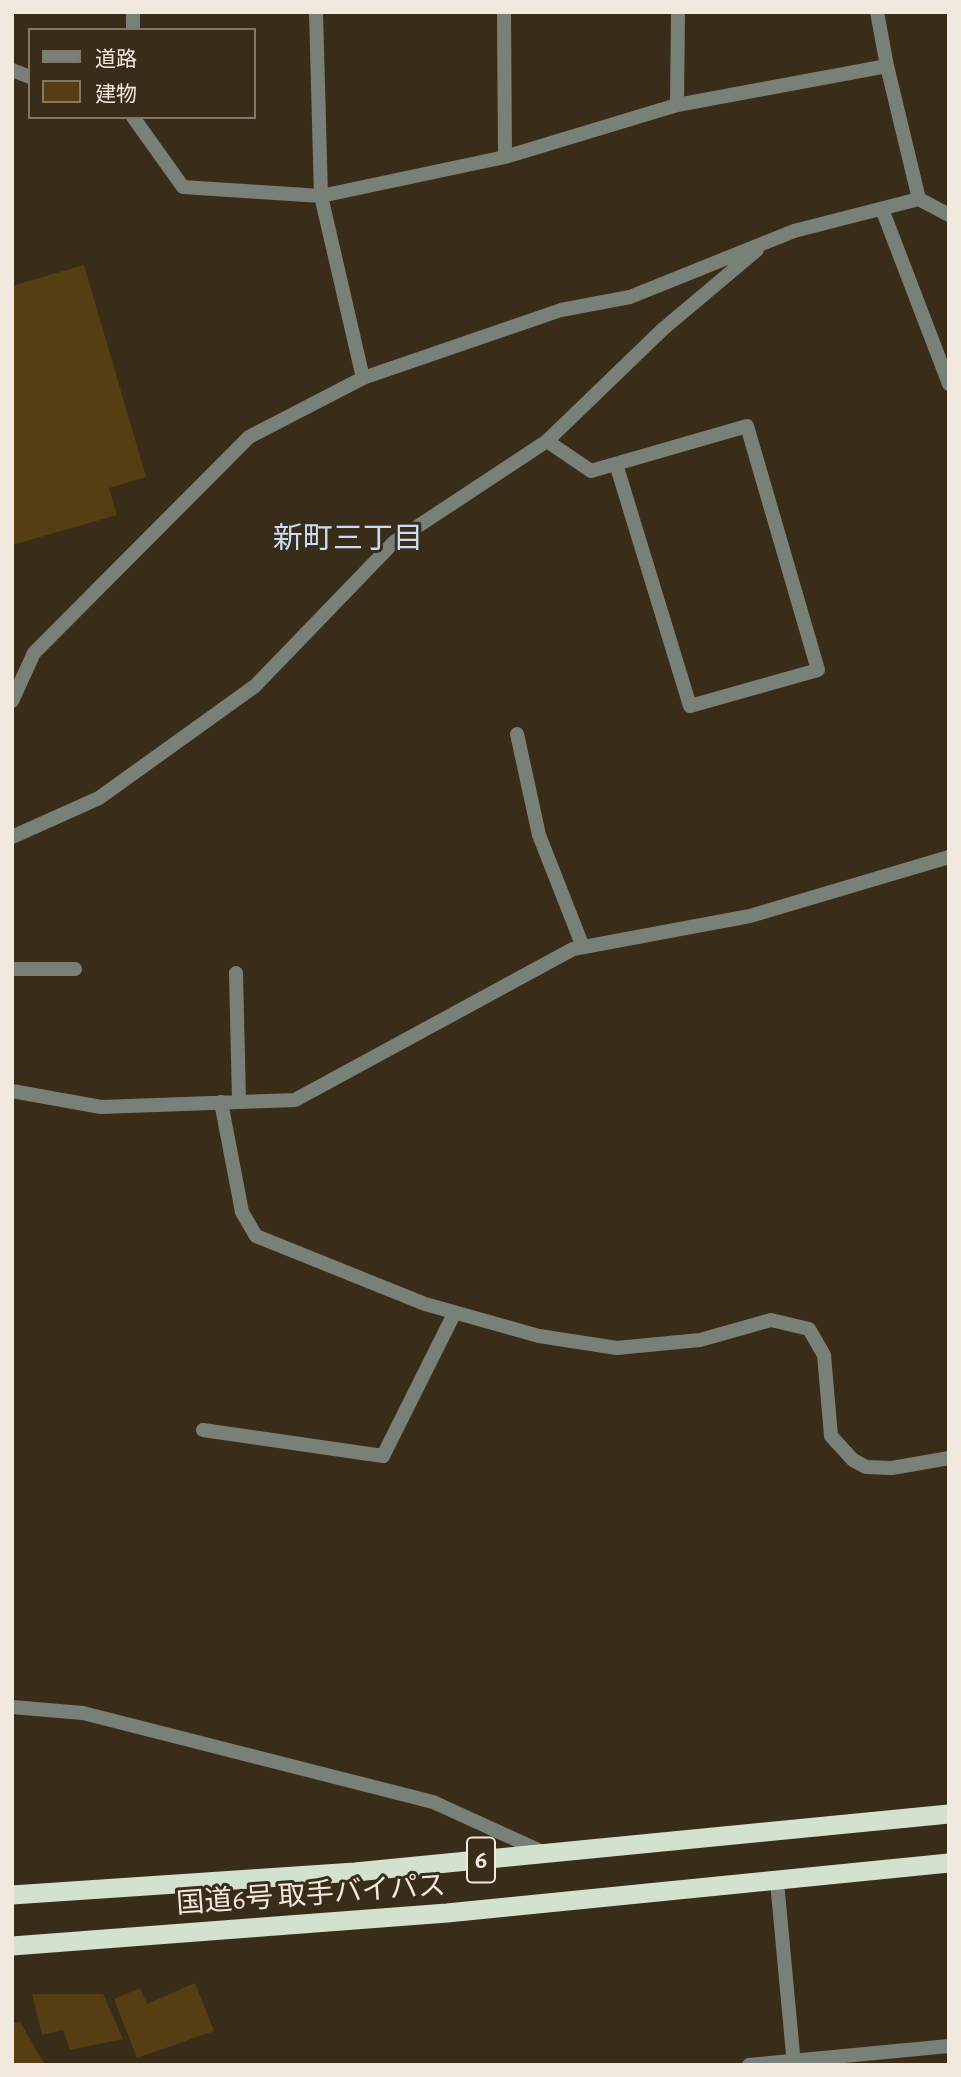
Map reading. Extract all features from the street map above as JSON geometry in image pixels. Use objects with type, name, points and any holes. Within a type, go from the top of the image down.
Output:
[{"type":"highway","name":"国道6号 取手バイパス","points":[[12,1895],[355,1872],[949,1814]]},
{"type":"highway","name":"国道6号 取手バイパス","points":[[12,1946],[447,1913],[949,1863]]},
{"type":"street","points":[[316,12],[321,196],[363,378]]},
{"type":"street","points":[[504,12],[505,157]]},
{"type":"street","points":[[677,105],[678,12]]},
{"type":"street","points":[[877,12],[919,199]]},
{"type":"street","points":[[135,119],[183,187],[321,196],[505,157],[677,105],[887,66]]},
{"type":"street","points":[[12,701],[34,653],[250,437],[363,378],[561,310],[630,297],[794,231],[919,199],[949,215]]},
{"type":"street","points":[[882,209],[949,384]]},
{"type":"street","points":[[12,837],[99,798],[255,686],[394,542],[547,441],[663,329],[766,242]]},
{"type":"street","points":[[547,441],[591,471],[747,426],[818,670],[690,706],[616,464]]},
{"type":"street","points":[[517,734],[539,835],[583,947]]},
{"type":"street","points":[[12,1091],[101,1107],[295,1100],[573,949],[750,916],[949,857]]},
{"type":"street","points":[[12,970],[75,969]]},
{"type":"street","points":[[236,973],[239,1101]]},
{"type":"street","points":[[221,1102],[242,1212],[256,1236],[454,1314],[539,1336],[617,1348],[700,1340],[771,1320],[809,1329],[824,1355],[831,1436],[853,1460],[866,1467],[892,1468],[949,1458]]},
{"type":"street","points":[[203,1430],[383,1455],[454,1314]]},
{"type":"street","points":[[12,1707],[83,1713],[433,1802],[548,1854]]},
{"type":"street","points":[[777,1882],[794,2062]]},
{"type":"street","points":[[749,2065],[949,2046]]},
{"type":"building","points":[[84,265],[146,477],[109,488],[117,515],[12,545],[12,286]]},
{"type":"building","points":[[195,1983],[214,2031],[137,2058],[114,1999],[140,1988],[147,2004]]},
{"type":"building","points":[[32,1994],[103,1994],[123,2039],[70,2050],[63,2030],[42,2035]]},
{"type":"building","points":[[20,2022],[45,2065],[12,2065],[12,2023]]},
{"type":"district","name":"新町三丁目","points":[[348,539]]}]
